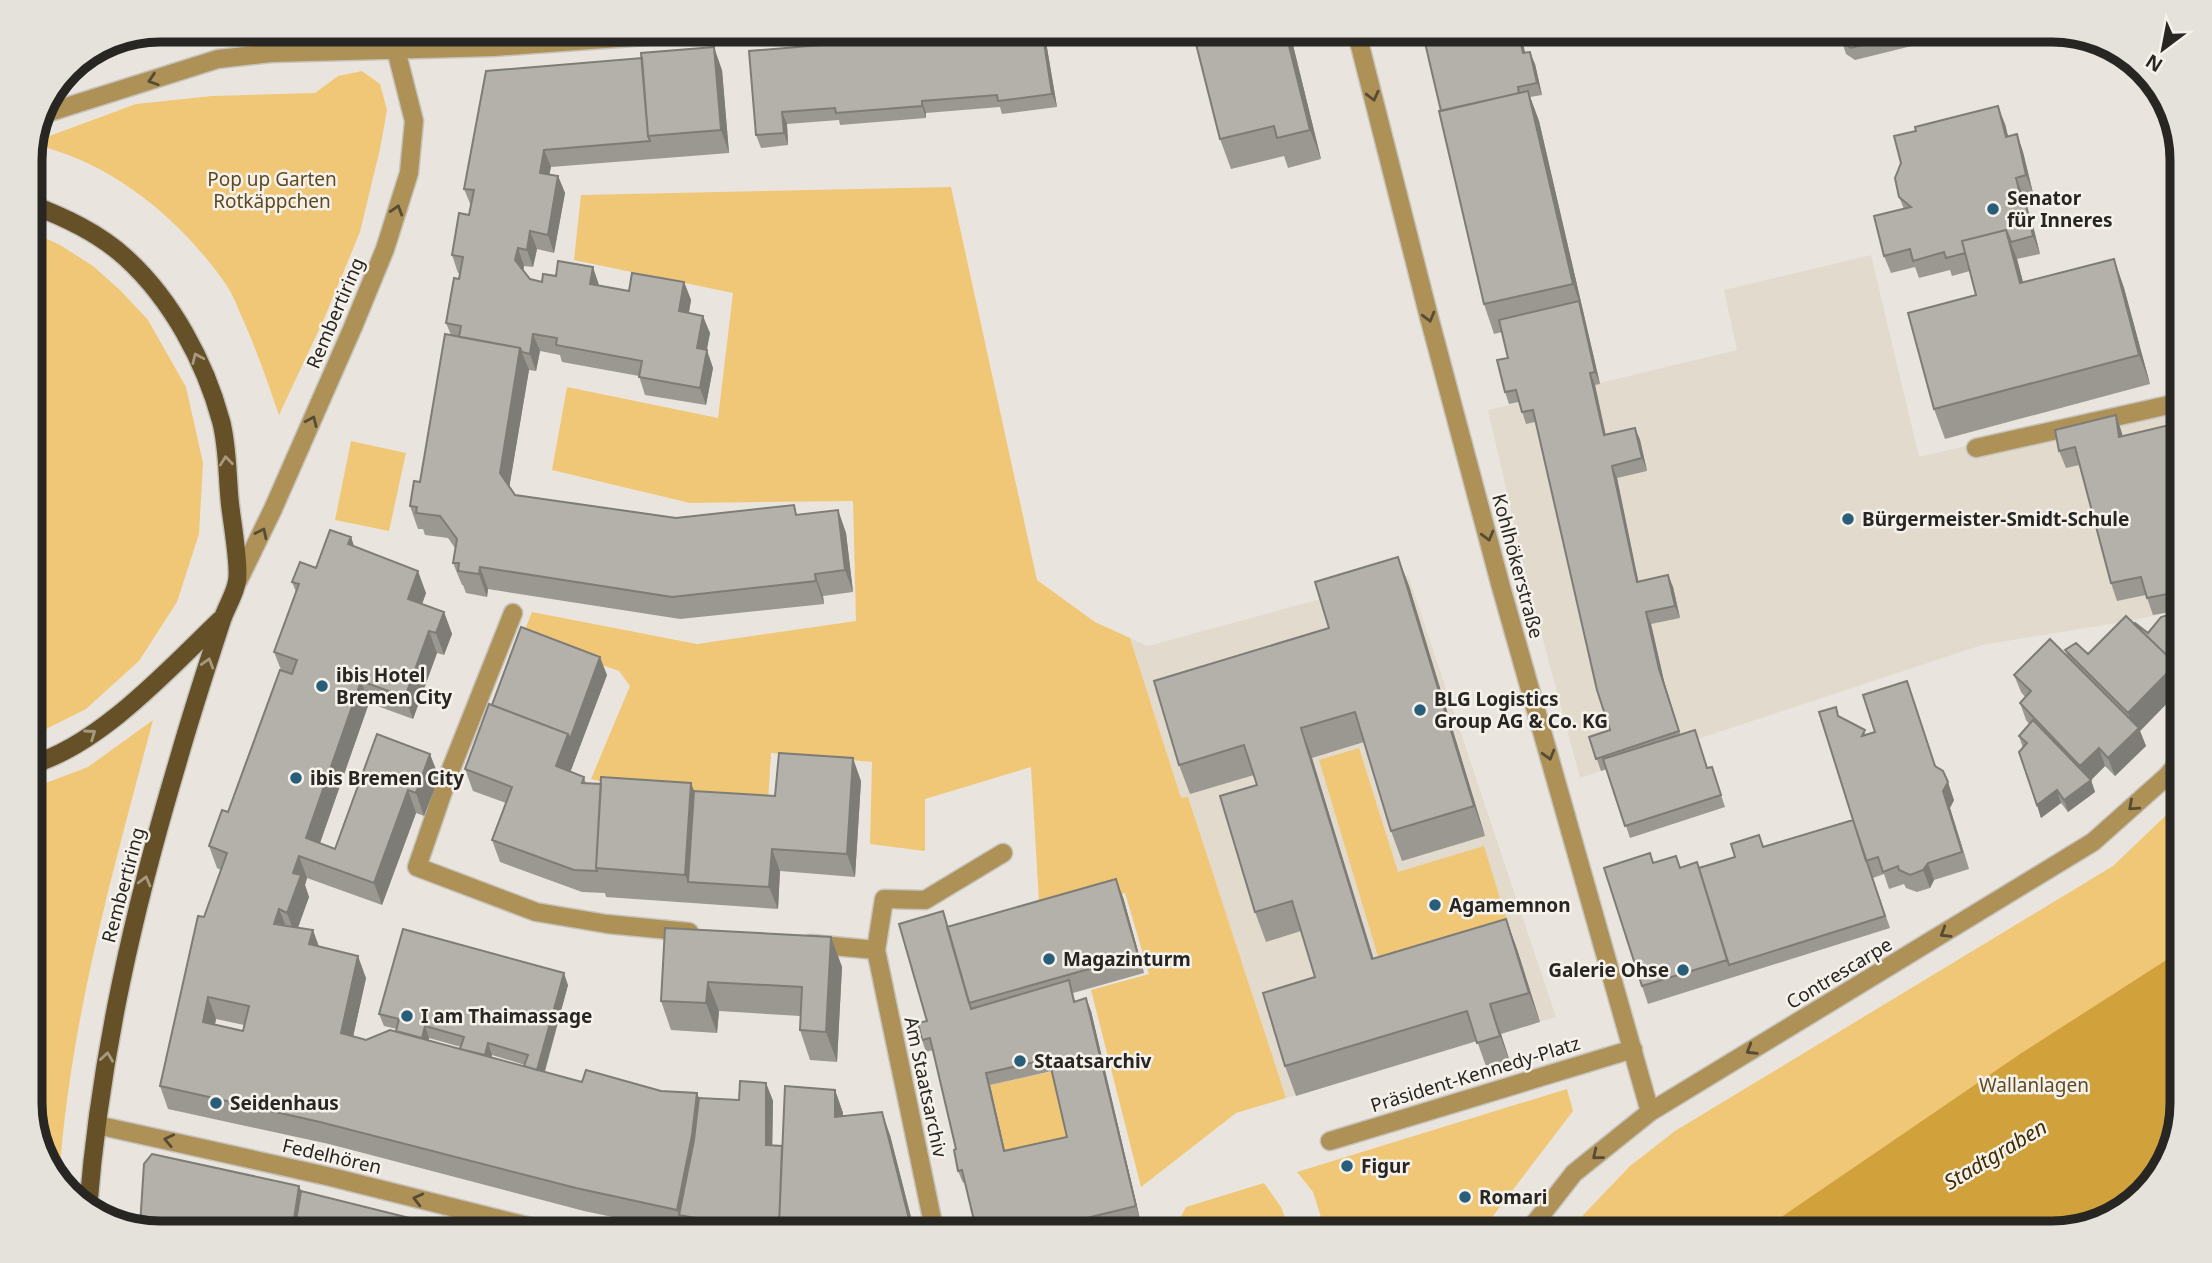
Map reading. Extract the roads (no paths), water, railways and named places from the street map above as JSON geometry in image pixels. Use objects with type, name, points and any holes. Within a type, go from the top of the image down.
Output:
[{"type":"main road","name":"Rembertiring","points":[[42,209],[64,217],[126,258],[151,285],[192,346],[221,422],[238,581],[223,618],[177,763],[127,947],[111,1029],[89,1198]]},
{"type":"main road","points":[[42,761],[60,754],[90,735],[134,702],[223,618]]},
{"type":"street","name":"Rembertiring","points":[[238,581],[273,509],[357,316],[385,248],[409,173],[414,121],[394,42]]},
{"type":"street","points":[[53,111],[218,59],[271,54],[494,47],[563,42]]},
{"type":"street","name":"Kohlhökerstraße","points":[[1359,42],[1501,587],[1650,1112]]},
{"type":"street","points":[[1976,448],[2170,405]]},
{"type":"street","points":[[513,613],[449,774],[417,867],[536,912],[607,924],[702,933]]},
{"type":"street","name":"Contrescarpe","points":[[1537,1221],[1574,1174],[1650,1112],[2093,842],[2170,772]]},
{"type":"street","name":"Am Staatsarchiv","points":[[933,1221],[876,950],[884,899],[925,900],[1003,853]]},
{"type":"street","points":[[796,943],[876,950]]},
{"type":"street","name":"Präsident-Kennedy-Platz","points":[[1330,1141],[1633,1049]]},
{"type":"street","name":"Fedelhören","points":[[97,1125],[331,1177],[507,1221]]},
{"type":"water","name":"Stadtgraben","points":[[2170,958],[2170,1103],[2166,1134],[2146,1175],[2124,1197],[2097,1212],[2067,1220],[1776,1221],[2023,1052]]},
{"type":"place","name":"Senator für Inneres","points":[[1993,209]]},
{"type":"place","name":"Bürgermeister-Smidt-Schule","points":[[1848,519]]},
{"type":"place","name":"ibis Hotel Bremen City","points":[[322,686]]},
{"type":"place","name":"BLG Logistics Group AG & Co. KG","points":[[1420,710]]},
{"type":"place","name":"ibis Bremen City","points":[[296,778]]},
{"type":"place","name":"Agamemnon","points":[[1435,905]]},
{"type":"place","name":"Magazinturm","points":[[1049,959]]},
{"type":"place","name":"Galerie Ohse","points":[[1683,970]]},
{"type":"place","name":"I am Thaimassage","points":[[407,1016]]},
{"type":"place","name":"Staatsarchiv","points":[[1020,1061]]},
{"type":"place","name":"Seidenhaus","points":[[216,1103]]},
{"type":"place","name":"Figur","points":[[1347,1166]]},
{"type":"place","name":"Romari","points":[[1465,1197]]},
{"type":"park label","name":"Pop up Garten Rotkäppchen","points":[[272,190]]},
{"type":"park label","name":"Wallanlagen","points":[[2034,1085]]}]
